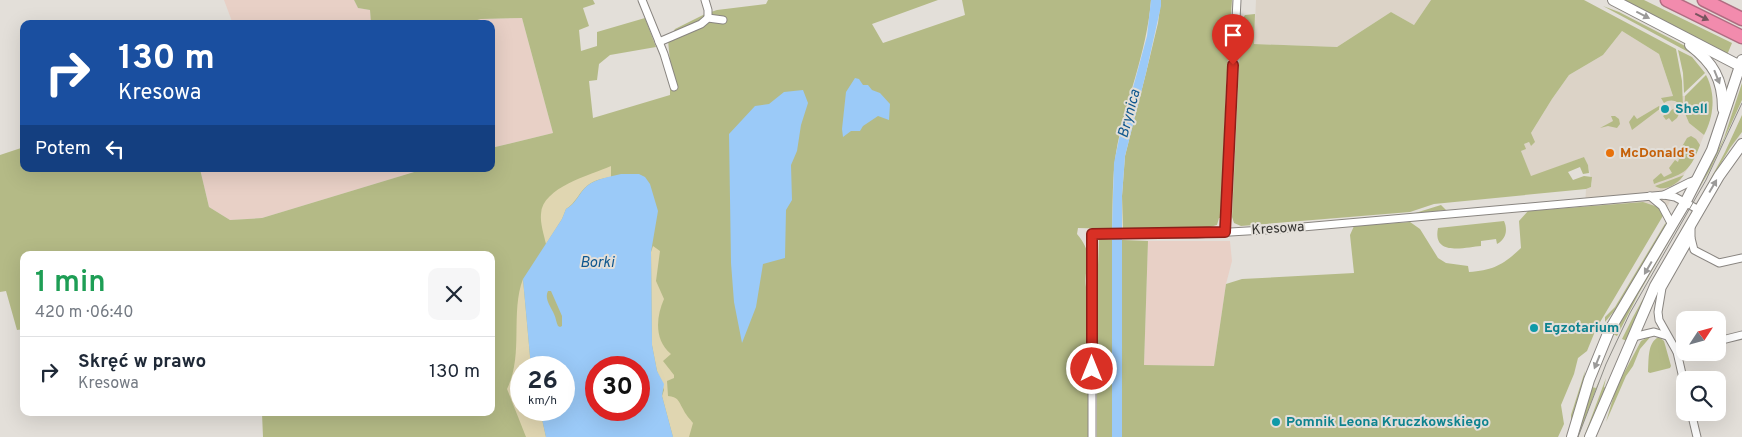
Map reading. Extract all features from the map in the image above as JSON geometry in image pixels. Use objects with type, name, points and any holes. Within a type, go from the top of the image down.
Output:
[{"type":"highway","points":[[1667,0],[1742,37]]},
{"type":"highway","points":[[1704,0],[1742,19]]},
{"type":"main road","points":[[1572,437],[1584,394],[1609,332],[1698,179],[1712,150],[1742,64],[1613,0]]},
{"type":"main road","points":[[1672,30],[1704,56],[1715,70],[1721,88],[1722,121]]},
{"type":"main road","points":[[1590,437],[1655,286],[1722,170],[1742,144]]},
{"type":"street","points":[[642,0],[674,87]]},
{"type":"street","points":[[705,0],[708,18]]},
{"type":"street","points":[[1225,232],[1237,0]]},
{"type":"street","points":[[659,42],[701,24],[708,18],[723,20]]},
{"type":"street","points":[[1664,195],[1698,179]]},
{"type":"street","points":[[1664,195],[1675,197],[1699,210]]},
{"type":"street","name":"Kresowa","points":[[1092,437],[1092,234],[1225,232],[1280,229],[1664,195]]},
{"type":"street","points":[[1650,196],[1662,206],[1672,225]]},
{"type":"street","points":[[1690,225],[1694,250],[1720,263],[1742,258]]},
{"type":"street","points":[[1676,352],[1659,320],[1658,312],[1662,288],[1691,237]]},
{"type":"street","points":[[1633,337],[1654,332],[1667,336]]},
{"type":"street","points":[[1726,339],[1742,335]]},
{"type":"street","points":[[1693,421],[1697,437]]},
{"type":"shaded area","points":[[224,0],[354,0],[358,8],[370,10],[371,20],[232,20]]},
{"type":"shaded area","points":[[1256,0],[1431,0],[1414,25],[1391,12],[1337,47],[1254,44]]},
{"type":"shaded area","points":[[522,18],[553,133],[495,147],[495,20],[477,20]]},
{"type":"shaded area","points":[[1622,31],[1659,54],[1673,96],[1685,96],[1684,111],[1689,123],[1704,135],[1696,155],[1678,184],[1664,214],[1643,202],[1585,207],[1586,189],[1591,187],[1592,183],[1584,157],[1531,177],[1521,151],[1525,149],[1524,144],[1529,142],[1531,146],[1531,133],[1569,75],[1603,55]]},
{"type":"shaded area","points":[[201,172],[414,172],[262,218],[230,220],[209,207]]},
{"type":"shaded area","points":[[1148,241],[1230,241],[1232,261],[1226,284],[1214,366],[1144,365]]},
{"type":"green space","points":[[354,0],[593,0],[595,4],[583,8],[589,26],[579,30],[581,51],[597,46],[597,32],[645,18],[656,47],[610,55],[599,64],[597,80],[589,81],[593,118],[670,95],[668,40],[675,29],[717,10],[766,4],[768,0],[938,0],[872,24],[883,43],[965,15],[962,0],[1151,0],[1141,58],[1116,153],[1113,181],[1112,229],[1078,228],[1077,234],[1087,251],[1088,258],[1086,286],[1088,295],[1088,437],[263,437],[262,416],[495,416],[495,251],[20,251],[20,330],[17,330],[6,291],[0,292],[0,155],[20,148],[20,172],[201,172],[209,207],[230,220],[262,218],[414,172],[495,172],[495,147],[553,133],[522,18],[371,20],[370,10],[358,8]]},
{"type":"green space","points":[[1161,0],[1232,0],[1226,87],[1221,218],[1219,218],[1217,225],[1210,227],[1123,230],[1122,196],[1125,156],[1158,23]]},
{"type":"green space","points":[[1431,0],[1584,0],[1676,49],[1682,81],[1683,108],[1675,101],[1664,103],[1661,98],[1673,96],[1659,54],[1622,31],[1603,55],[1569,75],[1531,133],[1535,142],[1531,146],[1529,142],[1524,144],[1526,149],[1521,151],[1531,176],[1584,157],[1589,173],[1583,174],[1580,167],[1568,172],[1573,180],[1584,176],[1592,177],[1591,187],[1434,204],[1410,212],[1241,226],[1234,223],[1232,217],[1240,43],[1242,19],[1245,15],[1255,14],[1254,44],[1337,47],[1391,12],[1414,25]]},
{"type":"green space","points":[[1622,0],[1644,0],[1732,43],[1727,55]]},
{"type":"green space","points":[[1603,6],[1619,12],[1691,49],[1698,55],[1710,74],[1692,54]]},
{"type":"green space","points":[[1678,50],[1692,57],[1705,73],[1684,93],[1683,73]]},
{"type":"green space","points":[[1706,75],[1711,90],[1712,113],[1704,135],[1689,123],[1684,111],[1685,96]]},
{"type":"green space","points":[[1742,83],[1742,100],[1711,168],[1697,192],[1724,138]]},
{"type":"green space","points":[[1659,106],[1661,108],[1632,130],[1629,122],[1634,115],[1637,119]]},
{"type":"green space","points":[[1673,109],[1679,114],[1677,118],[1672,122],[1669,118],[1666,120],[1663,116]]},
{"type":"green space","points":[[1742,115],[1742,132],[1730,148],[1702,195],[1725,152]]},
{"type":"green space","points":[[1611,116],[1619,119],[1620,124],[1617,128],[1608,126],[1600,128],[1613,121]]},
{"type":"green space","points":[[1691,136],[1700,145],[1692,163],[1678,175],[1654,184],[1653,180],[1661,173],[1664,177],[1672,173],[1669,168],[1675,160],[1678,162],[1679,159],[1676,157],[1687,138]]},
{"type":"green space","points":[[1684,175],[1675,184],[1667,188],[1655,186]]},
{"type":"green space","points":[[1643,202],[1658,207],[1664,214],[1596,329],[1587,351],[1578,358],[1574,374],[1561,405],[1564,424],[1558,437],[1097,437],[1099,239],[1148,241],[1144,365],[1214,366],[1226,284],[1242,279],[1354,273],[1350,235],[1354,226],[1410,222],[1420,229],[1438,258],[1446,263],[1468,266],[1469,272],[1498,266],[1521,248],[1519,221],[1528,211]]},
{"type":"green space","points":[[1441,205],[1446,210],[1412,214]]},
{"type":"green space","points":[[1682,215],[1684,215],[1639,293],[1617,336],[1613,334]]},
{"type":"green space","points":[[1688,218],[1627,341],[1622,339],[1633,317]]},
{"type":"green space","points":[[1504,221],[1505,234],[1497,244],[1496,239],[1481,241],[1481,246],[1452,248],[1445,247],[1440,243],[1438,237],[1438,228]]},
{"type":"green space","points":[[1666,222],[1663,233],[1625,298],[1605,322],[1605,317],[1615,307]]},
{"type":"green space","points":[[1652,335],[1640,349],[1606,422],[1616,388],[1641,341]]},
{"type":"green space","points":[[1659,337],[1664,341],[1671,366],[1670,368],[1650,373],[1648,372],[1649,357],[1652,343]]},
{"type":"green space","points":[[1585,371],[1583,385],[1571,426],[1571,415]]},
{"type":"green space","points":[[1595,377],[1592,387],[1596,388],[1600,379],[1578,437],[1576,437],[1586,402]]},
{"type":"green space","points":[[1606,378],[1604,387],[1607,389],[1586,437],[1584,437]]},
{"type":"sand","points":[[611,166],[611,177],[588,185],[566,209],[546,244],[541,214],[543,205],[550,196],[569,183]]},
{"type":"sand","points":[[653,246],[660,251],[656,281],[664,299],[659,313],[659,335],[665,348],[671,354],[663,361],[674,375],[674,378],[667,381],[668,396],[674,397],[677,400],[693,423],[689,437],[673,437],[662,396],[664,390],[657,371],[652,345],[651,252]]},
{"type":"sand","points":[[523,279],[530,356],[515,356],[519,292]]},
{"type":"sand","points":[[510,381],[510,397],[507,389]]},
{"type":"sand","points":[[520,421],[542,421],[546,437],[526,437]]},
{"type":"water","name":"Brynica","points":[[1151,0],[1161,0],[1161,6],[1125,156],[1122,196],[1122,437],[1112,437],[1112,229],[1114,163],[1147,36]]},
{"type":"water","points":[[855,78],[859,79],[863,85],[868,85],[872,90],[880,93],[890,104],[889,120],[878,116],[863,126],[860,131],[851,131],[843,137],[842,129],[846,92]]},
{"type":"water","points":[[803,90],[808,103],[801,125],[797,151],[791,165],[792,200],[786,210],[785,258],[763,264],[756,307],[742,343],[734,302],[731,263],[729,134],[755,106],[769,104],[784,92]]},
{"type":"water","name":"Borki","points":[[621,174],[639,174],[645,177],[650,184],[658,211],[651,252],[652,345],[657,371],[664,384],[662,396],[673,437],[546,437],[542,421],[575,421],[575,356],[530,356],[523,279],[562,219],[566,209],[587,186],[604,178]],"holes":[[[548,291],[551,291],[562,316],[562,326],[560,327],[547,300]]]},
{"type":"tram line","points":[[1578,437],[1606,364],[1630,313],[1706,180],[1742,103]]},
{"type":"place","name":"Shell","points":[[1665,109]]},
{"type":"place","name":"McDonald's","points":[[1610,153]]},
{"type":"place","name":"Egzotarium","points":[[1534,328]]},
{"type":"place","name":"Pomnik Leona Kruczkowskiego","points":[[1276,422]]},
{"type":"route","points":[[1092,369],[1092,234],[1197,234],[1225,232],[1233,65]]}]
